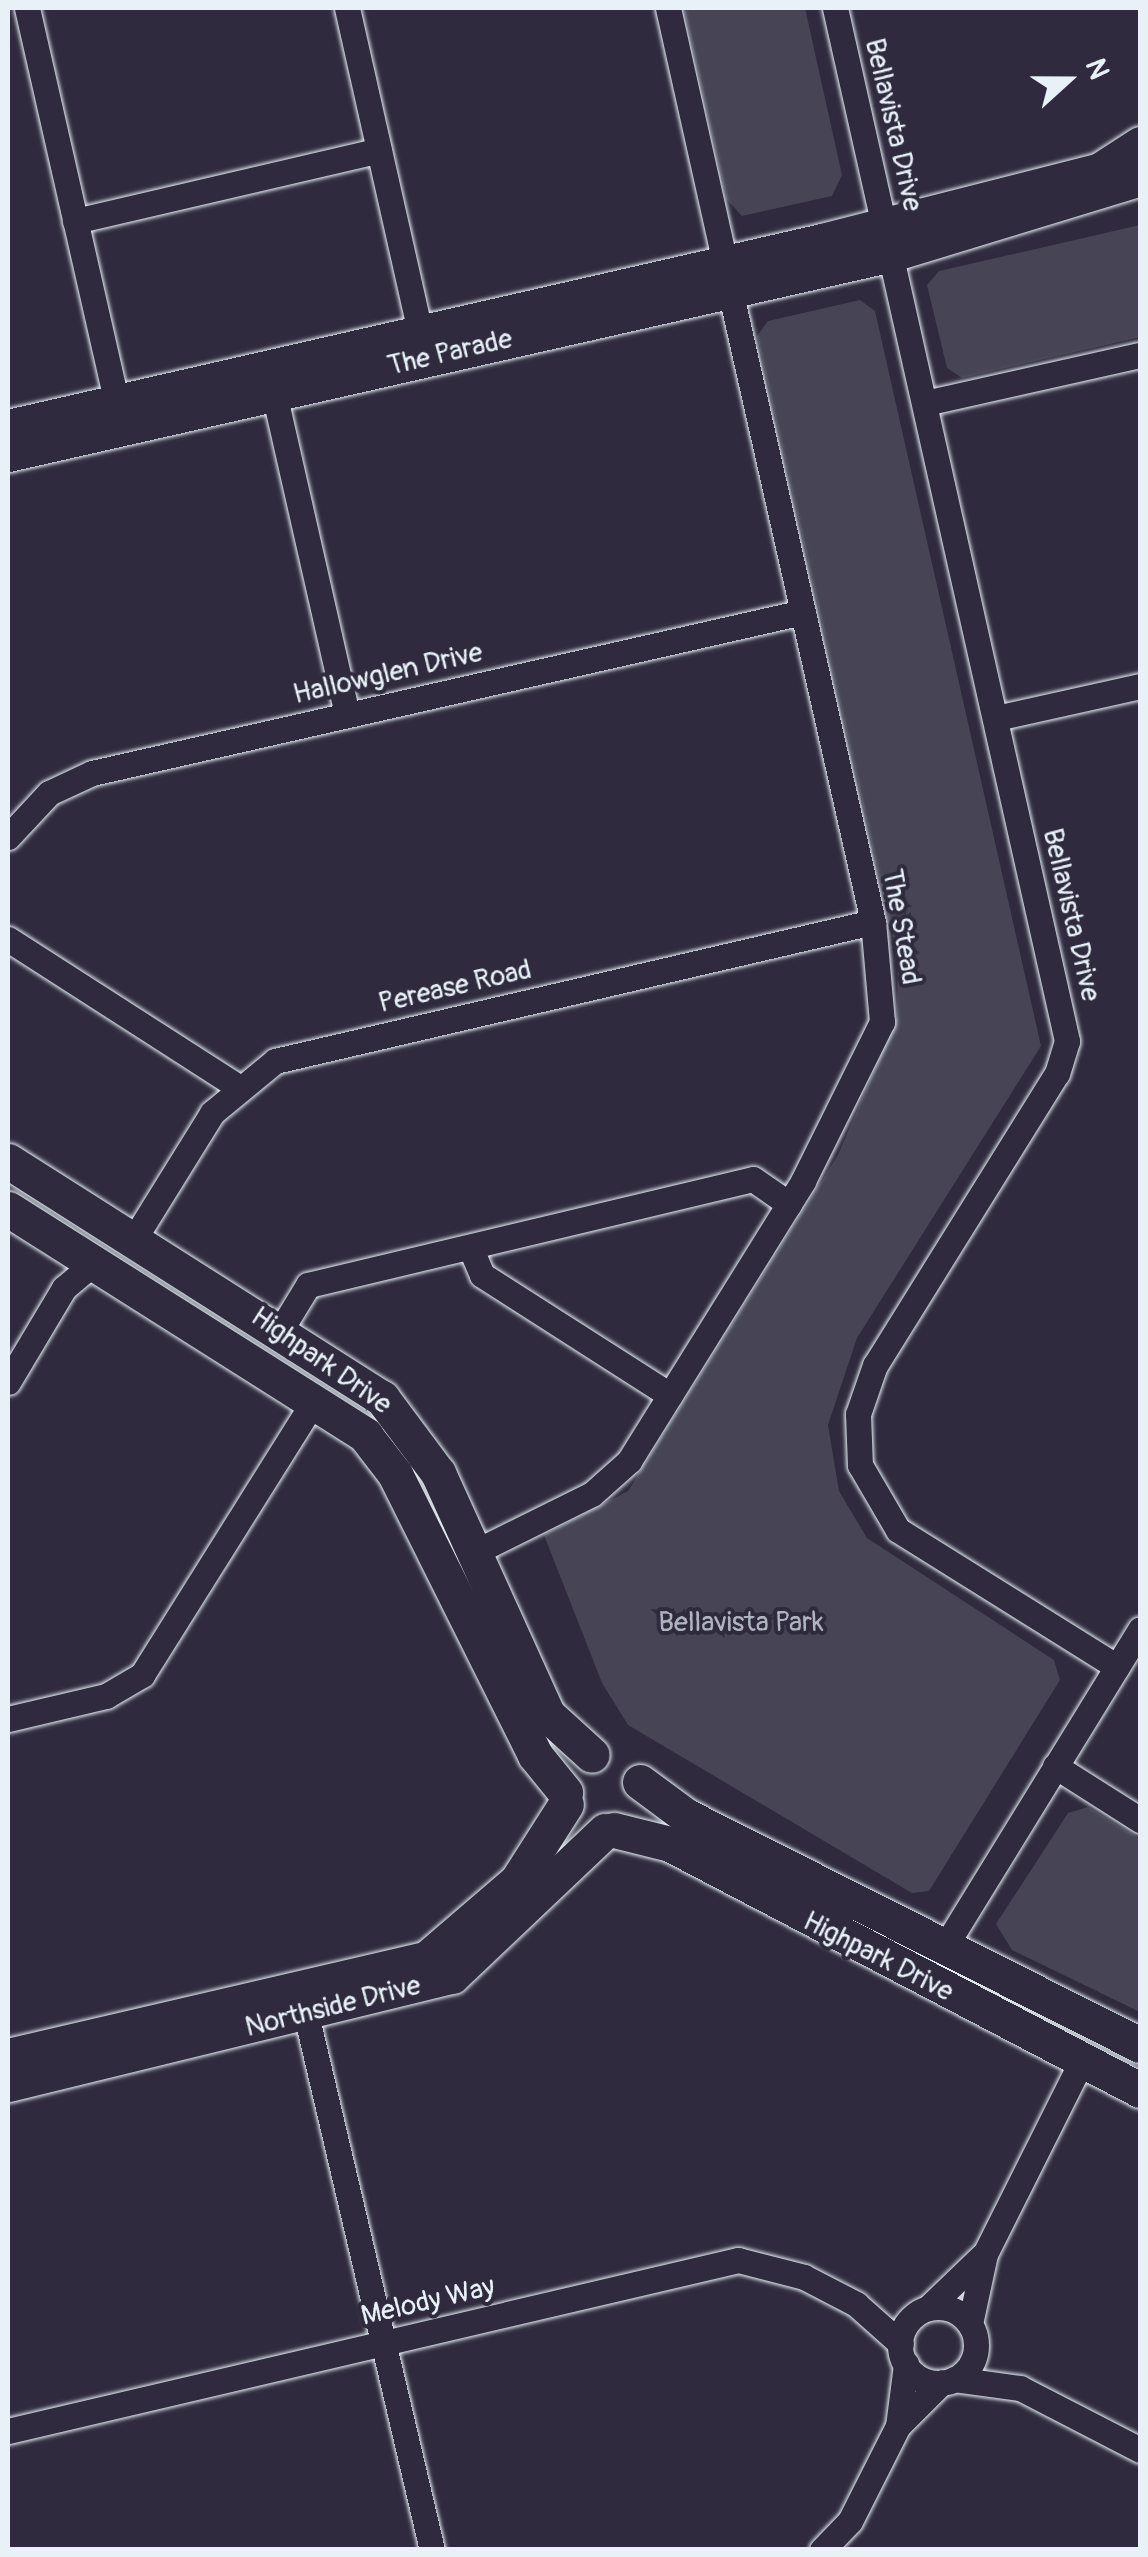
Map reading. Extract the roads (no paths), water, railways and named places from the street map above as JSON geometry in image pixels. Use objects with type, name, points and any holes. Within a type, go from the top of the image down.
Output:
[{"type":"street","points":[[26,8],[120,414]]},
{"type":"street","points":[[347,8],[420,333]]},
{"type":"street","name":"The Stead","points":[[477,1550],[606,1485],[670,1395],[789,1204],[882,1022],[873,922],[668,8]]},
{"type":"street","name":"Bellavista Drive","points":[[835,8],[1065,1023],[1064,1057],[875,1365],[856,1439],[869,1490],[898,1530],[1117,1668]]},
{"type":"street","points":[[888,238],[1100,170],[1140,144]]},
{"type":"street","points":[[75,221],[379,150]]},
{"type":"street","points":[[888,238],[1140,178]]},
{"type":"street","name":"The Parade","points":[[8,427],[274,393],[888,238]]},
{"type":"street","name":"The Parade","points":[[8,454],[120,414],[420,333],[728,277]]},
{"type":"street","points":[[925,403],[1140,354]]},
{"type":"street","points":[[274,393],[347,714]]},
{"type":"street","name":"Hallowglen Drive","points":[[8,837],[49,792],[92,772],[804,612]]},
{"type":"street","points":[[996,718],[1140,686]]},
{"type":"street","name":"Perease Road","points":[[134,1239],[237,1086],[296,1053],[873,922]]},
{"type":"street","points":[[8,939],[237,1086]]},
{"type":"street","name":"Highpark Drive","points":[[8,1161],[280,1330],[402,1418],[477,1550],[548,1715],[592,1755]]},
{"type":"street","points":[[280,1330],[308,1285],[754,1180],[789,1204]]},
{"type":"street","name":"Highpark Drive","points":[[8,1209],[316,1399],[365,1434],[395,1474],[514,1716],[566,1798]]},
{"type":"street","points":[[471,1249],[482,1275],[670,1395]]},
{"type":"street","points":[[8,1382],[64,1288],[95,1262]]},
{"type":"street","points":[[8,1719],[106,1696],[142,1675],[316,1399]]},
{"type":"street","points":[[926,1983],[1140,1628]]},
{"type":"street","points":[[592,1755],[626,1762],[640,1782],[634,1816],[610,1830],[581,1824],[566,1798],[572,1769],[592,1755]]},
{"type":"street","points":[[1055,1766],[1140,1820]]},
{"type":"street","name":"Highpark Drive","points":[[640,1782],[686,1816],[1140,2045]]},
{"type":"street","name":"Northside Drive","points":[[8,2084],[302,2001],[446,1948],[538,1858],[566,1798]]},
{"type":"street","name":"Highpark Drive","points":[[610,1830],[670,1844],[926,1983],[1140,2090]]},
{"type":"street","name":"Northside Drive","points":[[8,2056],[452,1976],[610,1830]]},
{"type":"street","points":[[302,2001],[429,2546]]},
{"type":"street","points":[[822,2550],[850,2521],[898,2426],[972,2361],[984,2254],[1100,2025]]},
{"type":"street","points":[[898,2426],[903,2354],[927,2308],[984,2254]]},
{"type":"street","name":"Melody Way","points":[[8,2431],[738,2260],[776,2264],[856,2304],[903,2354]]},
{"type":"street","name":"Melody Way","points":[[856,2304],[927,2308]]},
{"type":"street","points":[[927,2308],[952,2309],[1020,2388]]},
{"type":"street","points":[[903,2354],[948,2381],[1020,2388],[1140,2450]]},
{"type":"park label","name":"Bellavista Park","points":[[741,1623]]}]
